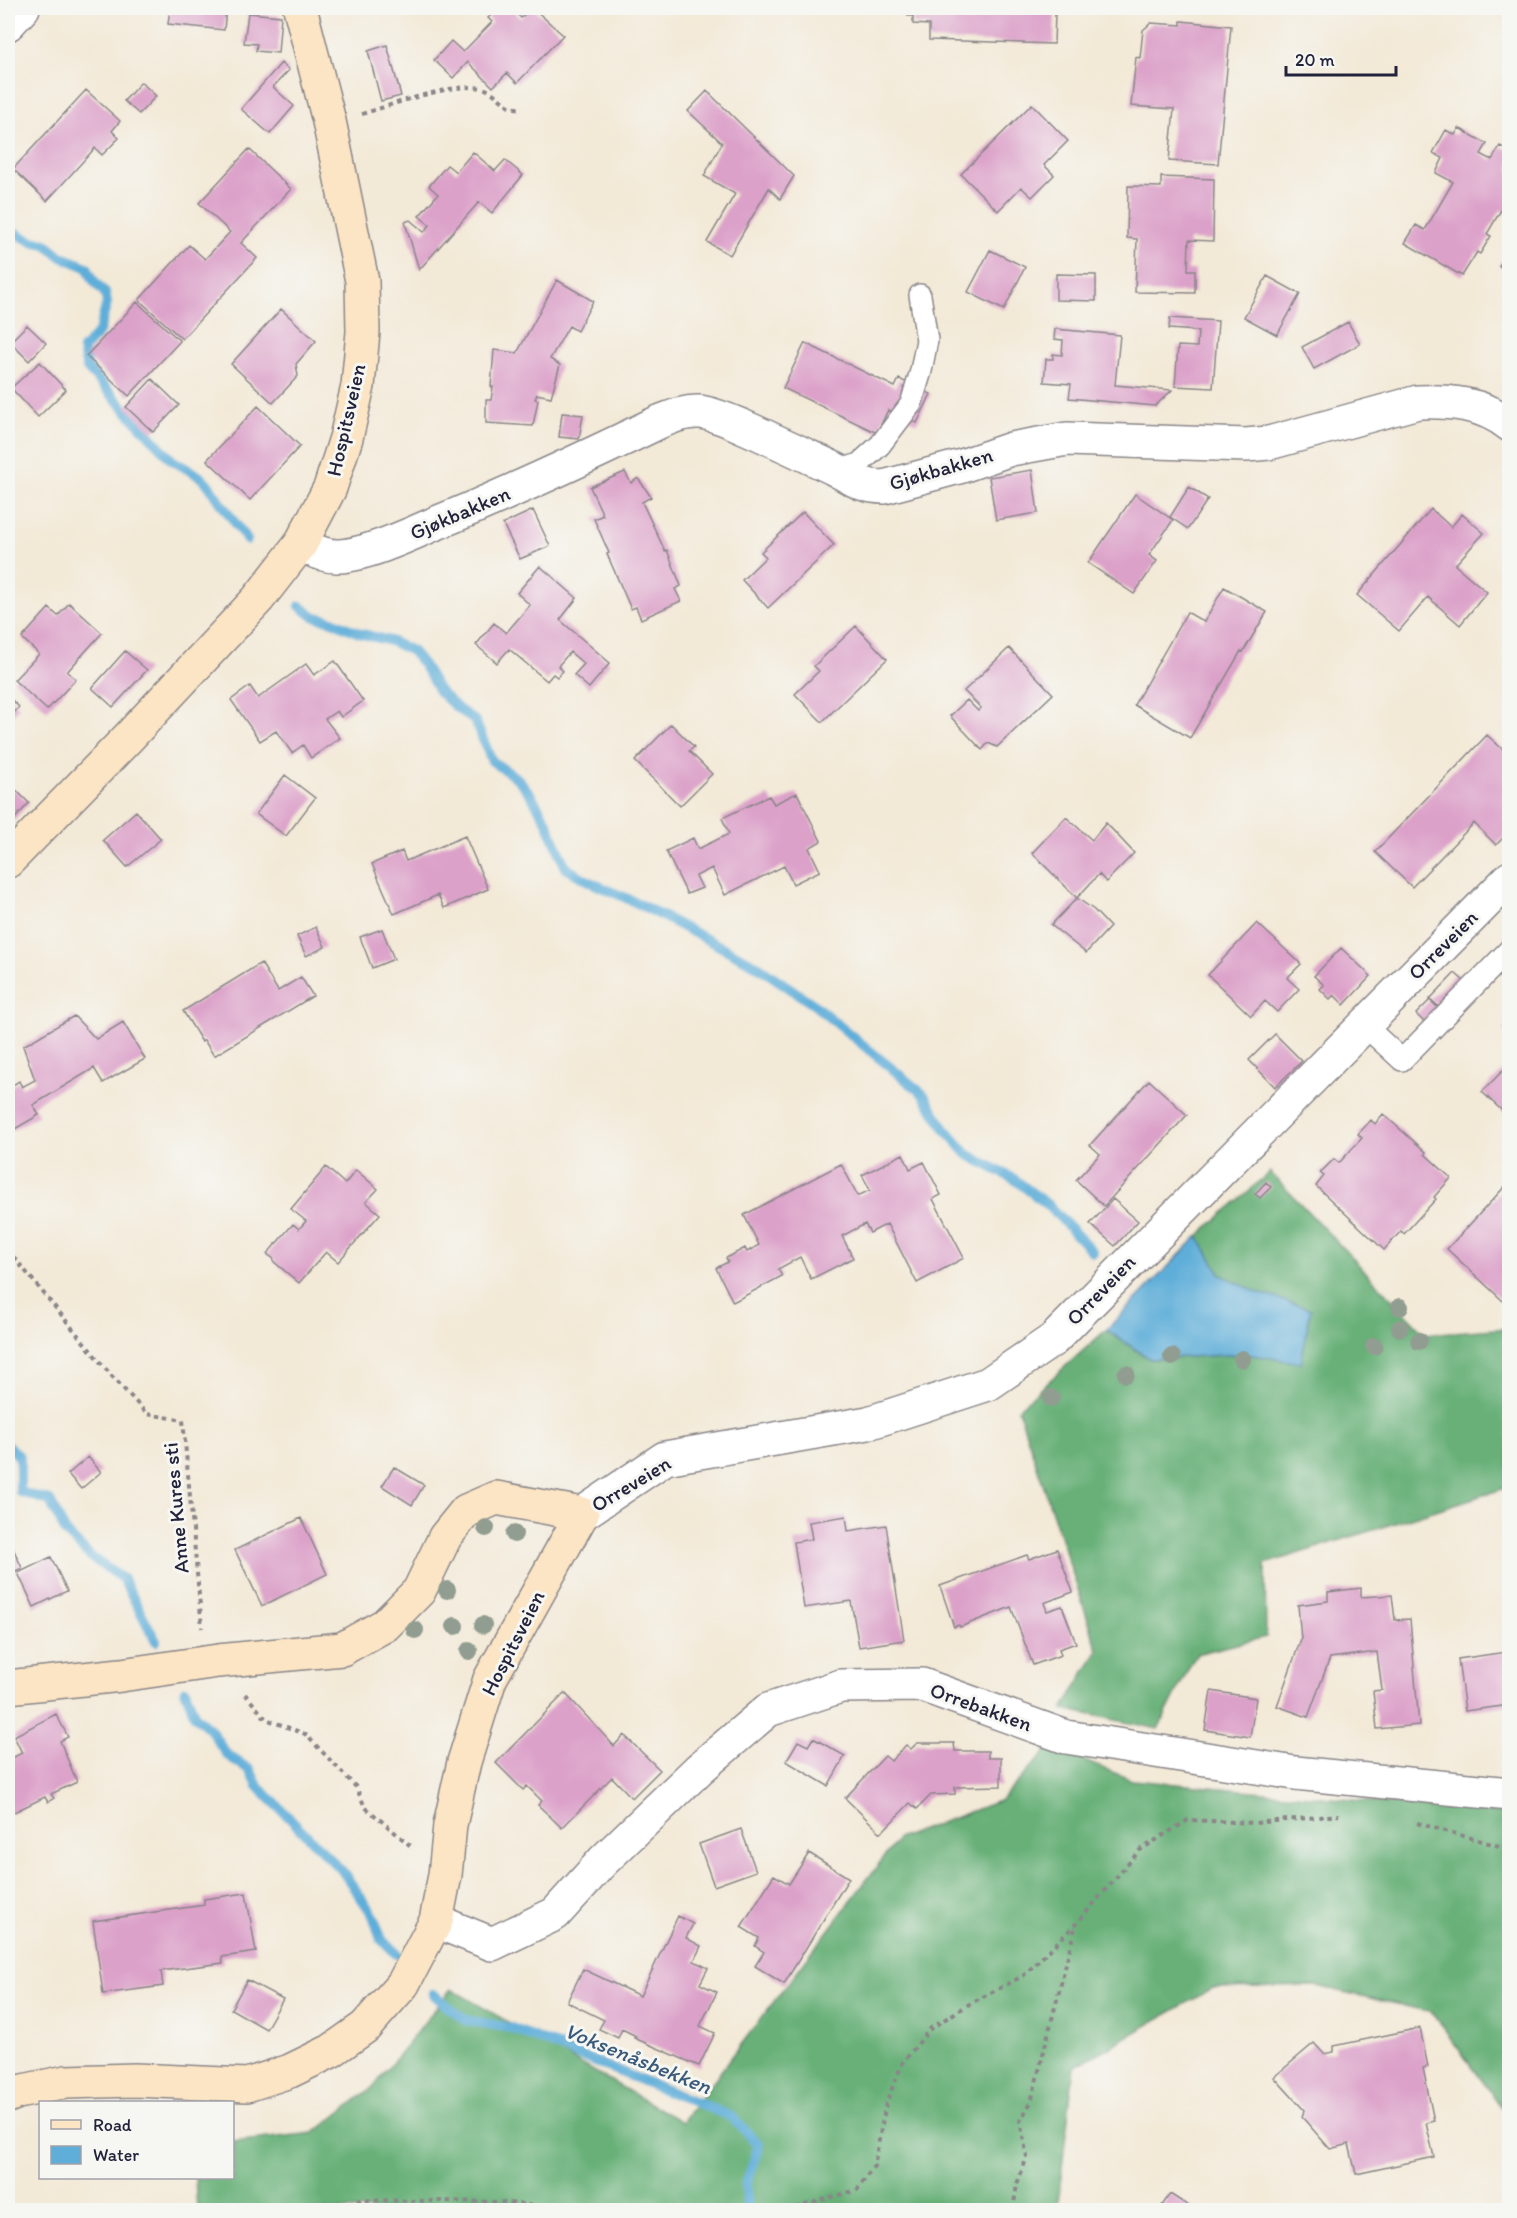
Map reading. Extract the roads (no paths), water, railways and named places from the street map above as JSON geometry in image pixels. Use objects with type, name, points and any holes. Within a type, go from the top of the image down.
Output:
[{"type":"street","points":[[8,24],[23,8]]},
{"type":"street","name":"Hospitsveien","points":[[8,861],[190,674],[258,599],[300,545],[330,488],[346,438],[358,386],[363,332],[362,281],[329,122],[300,8]]},
{"type":"street","name":"Gjøkbakken","points":[[300,545],[322,554],[340,556],[366,550],[409,535],[502,496],[678,414],[699,412],[718,417],[778,441],[862,485],[884,487],[962,466],[1011,449],[1067,439],[1246,445],[1269,443],[1418,402],[1440,401],[1468,404],[1489,412],[1509,425]]},
{"type":"street","name":"Orreveien","points":[[582,1514],[665,1458],[868,1422],[988,1384],[1054,1339],[1509,878]]},
{"type":"street","points":[[8,1687],[121,1676],[218,1661],[342,1649],[385,1625],[419,1591],[445,1537],[466,1511],[496,1498],[582,1514]]},
{"type":"street","name":"Hospitsveien","points":[[8,2096],[66,2082],[135,2080],[247,2085],[290,2072],[331,2051],[365,2027],[403,1984],[436,1922],[445,1875],[450,1825],[464,1762],[490,1679],[582,1514]]},
{"type":"street","name":"Orrebakken","points":[[436,1922],[492,1944],[555,1914],[603,1861],[699,1769],[768,1710],[841,1686],[922,1686],[1066,1737],[1295,1773],[1509,1794]]},
{"type":"lane","points":[[839,473],[860,464],[879,445],[911,404],[927,340],[920,295]]},
{"type":"lane","points":[[1364,1024],[1402,1060],[1509,949]]},
{"type":"water","points":[[1198,1236],[1221,1275],[1259,1293],[1311,1309],[1301,1363],[1246,1354],[1150,1359],[1106,1330]]},
{"type":"waterway","points":[[8,229],[31,241],[46,244],[62,257],[87,267],[94,281],[105,293],[107,303],[99,332],[83,349],[87,368],[172,460],[207,483],[247,540]]},
{"type":"waterway","points":[[300,606],[313,616],[332,621],[359,633],[390,641],[412,651],[439,691],[475,721],[492,761],[518,779],[531,795],[547,822],[566,868],[756,965],[813,1004],[923,1094],[945,1129],[967,1154],[1014,1179],[1048,1205],[1093,1252]]},
{"type":"waterway","name":"Voksenåsbekken","points":[[8,1446],[20,1457],[20,1492],[50,1501],[66,1533],[91,1557],[123,1579],[156,1641]]},
{"type":"waterway","name":"Voksenåsbekken","points":[[185,1690],[195,1716],[210,1729],[227,1755],[250,1770],[258,1786],[343,1872],[373,1915],[381,1939],[397,1954]]},
{"type":"waterway","name":"Voksenåsbekken","points":[[433,1994],[465,2020],[511,2028],[730,2116],[759,2144],[746,2185],[747,2210]]}]
